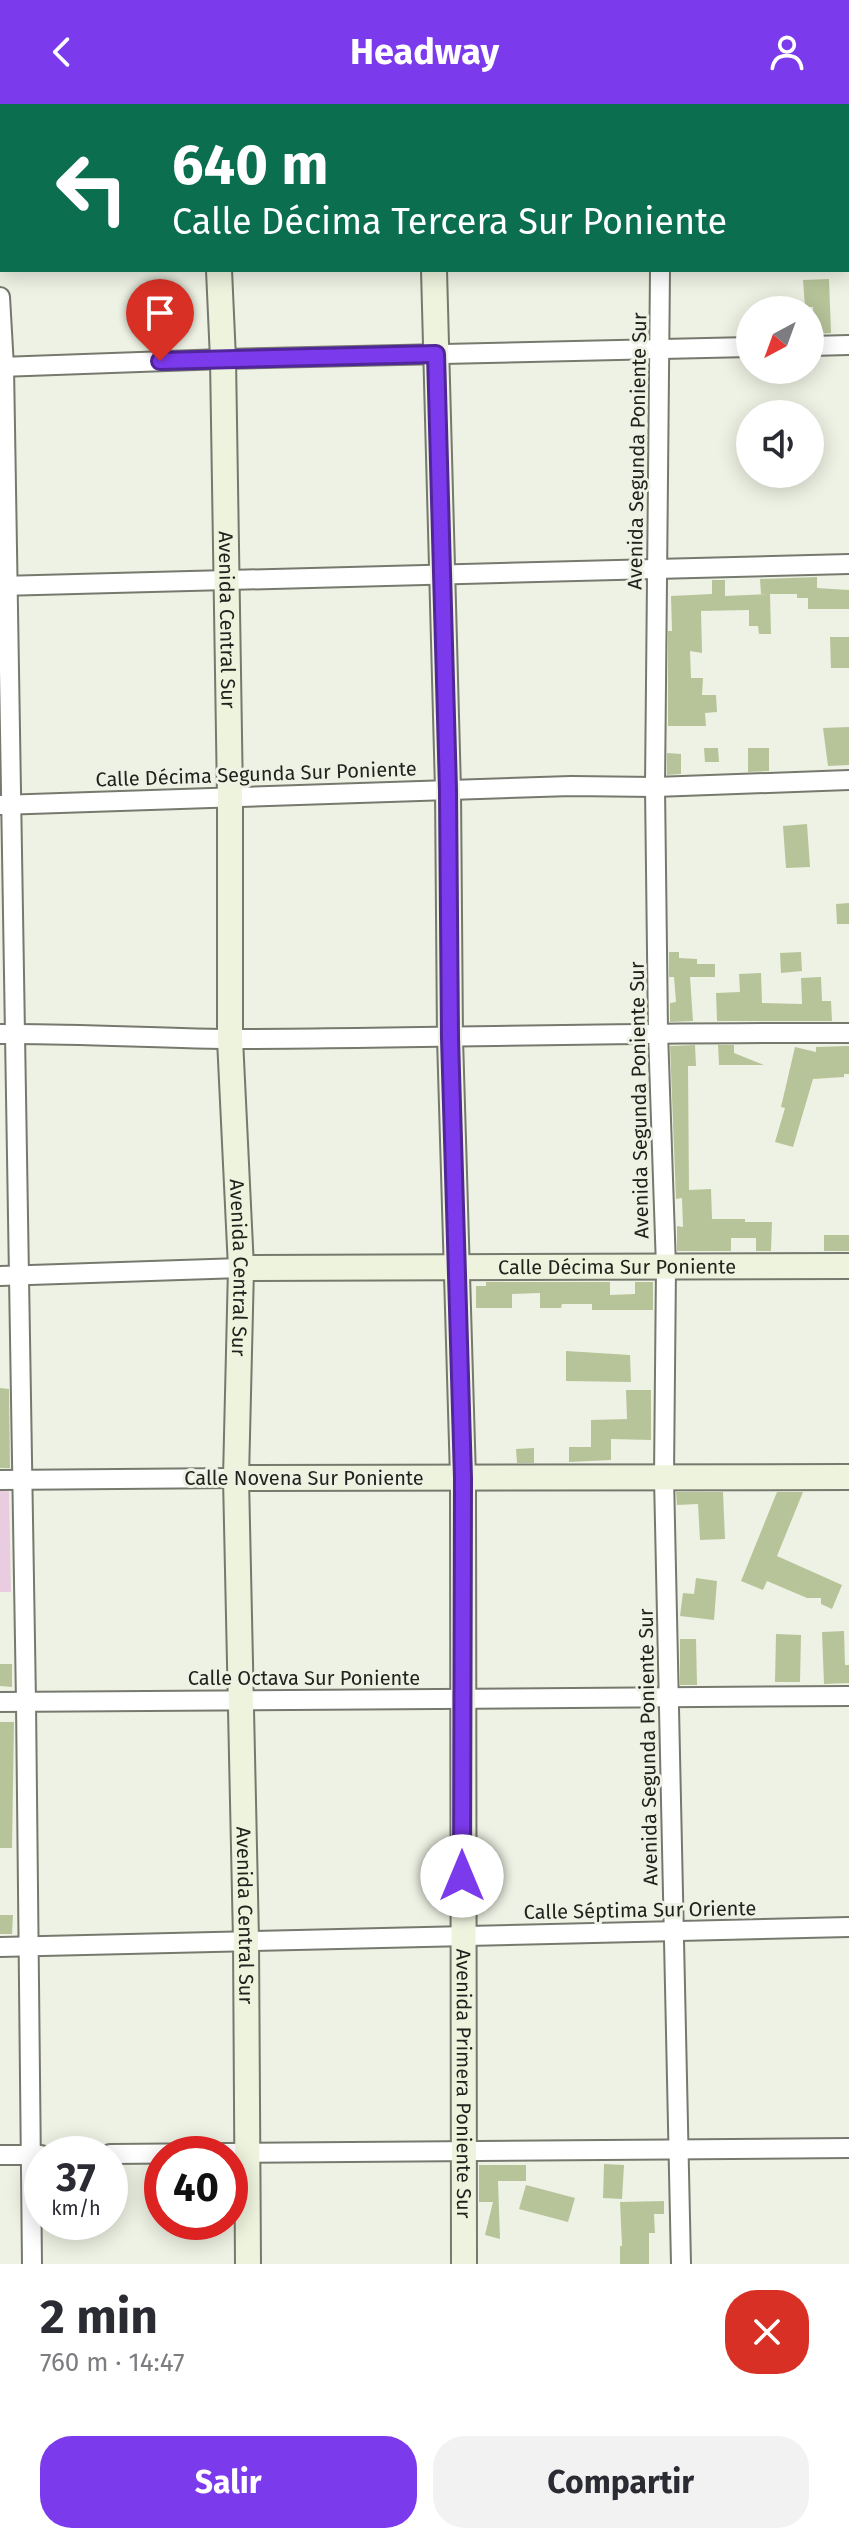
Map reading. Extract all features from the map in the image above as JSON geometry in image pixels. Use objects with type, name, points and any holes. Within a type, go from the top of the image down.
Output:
[{"type":"street","name":"Avenida Central Sur","points":[[219,272],[230,797],[230,1039],[241,1268],[236,1478],[246,1940],[246,2136]]},
{"type":"street","name":"Avenida Primera Poniente Sur","points":[[434,272],[448,790],[450,1038],[463,1478],[464,2264]]},
{"type":"street","name":"Avenida Segunda Poniente Sur","points":[[660,272],[655,787],[658,1032],[666,1267],[664,1477],[681,2264]]},
{"type":"street","points":[[0,297],[10,1275],[21,1480],[35,2136]]},
{"type":"street","points":[[824,346],[849,345]]},
{"type":"street","points":[[2,367],[736,347]]},
{"type":"street","points":[[4,586],[849,564]]},
{"type":"street","name":"Calle Décima Segunda Sur Poniente","points":[[6,805],[849,780]]},
{"type":"street","points":[[8,1034],[230,1039],[450,1038],[658,1032],[849,1033]]},
{"type":"street","name":"Calle Décima Sur Poniente","points":[[10,1275],[241,1268],[849,1266]]},
{"type":"street","name":"Calle Novena Sur Poniente","points":[[0,1480],[849,1477]]},
{"type":"street","name":"Calle Octava Sur Poniente","points":[[0,1702],[849,1696]]},
{"type":"street","name":"Calle Séptima Sur Oriente","points":[[0,1947],[849,1927]]},
{"type":"street","points":[[248,2153],[849,2148]]},
{"type":"street","points":[[0,2155],[24,2155]]},
{"type":"street","points":[[32,2264],[33,2240]]},
{"type":"street","name":"Avenida Central Sur","points":[[248,2240],[248,2264]]},
{"type":"shaded area","points":[[0,1491],[9,1491],[11,1592],[0,1592]]},
{"type":"building","points":[[829,279],[831,333],[824,333],[824,296],[804,296],[803,280]]},
{"type":"building","points":[[817,577],[817,588],[849,590],[849,609],[808,609],[808,598],[797,598],[797,594],[770,594],[771,634],[759,634],[758,626],[749,626],[749,610],[701,611],[702,653],[690,651],[691,678],[703,678],[702,695],[716,695],[717,712],[705,713],[706,726],[668,726],[671,596],[712,594],[712,580],[725,580],[725,596],[768,594],[761,594],[760,579]]},
{"type":"building","points":[[830,637],[849,637],[849,668],[831,668]]},
{"type":"building","points":[[849,727],[849,765],[828,766],[823,728]]},
{"type":"building","points":[[704,748],[718,748],[719,762],[705,762]]},
{"type":"building","points":[[748,748],[769,748],[769,771],[748,772]]},
{"type":"building","points":[[667,753],[681,754],[681,774],[667,775]]},
{"type":"building","points":[[807,824],[810,867],[786,868],[783,826]]},
{"type":"building","points":[[849,903],[849,924],[837,924],[836,904]]},
{"type":"building","points":[[669,952],[679,952],[679,958],[697,959],[697,964],[715,964],[715,977],[690,977],[693,1021],[670,1022],[670,1003],[676,1002],[674,977],[669,977]]},
{"type":"building","points":[[801,952],[802,971],[781,973],[780,953]]},
{"type":"building","points":[[761,973],[762,1003],[802,1004],[801,978],[821,977],[822,1001],[831,1001],[832,1021],[717,1021],[716,993],[740,992],[739,974]]},
{"type":"building","points":[[695,1045],[696,1066],[688,1066],[689,1190],[711,1189],[712,1219],[772,1222],[771,1251],[756,1251],[756,1238],[731,1238],[731,1251],[677,1251],[677,1226],[683,1227],[682,1198],[676,1199],[670,1046]]},
{"type":"building","points":[[718,1045],[734,1045],[734,1053],[764,1065],[719,1065]]},
{"type":"building","points":[[849,1046],[849,1074],[813,1079],[793,1147],[775,1142],[785,1108],[781,1107],[795,1047],[816,1052],[816,1047]]},
{"type":"building","points":[[824,1235],[849,1235],[849,1251],[824,1251]]},
{"type":"building","points":[[486,1282],[610,1282],[610,1295],[635,1294],[635,1282],[653,1282],[653,1310],[592,1310],[592,1304],[540,1308],[540,1293],[512,1294],[512,1308],[476,1308],[476,1286],[486,1286]]},
{"type":"building","points":[[566,1351],[630,1355],[631,1382],[566,1381]]},
{"type":"building","points":[[0,1388],[9,1389],[10,1468],[0,1468]]},
{"type":"building","points":[[626,1390],[651,1390],[651,1440],[611,1439],[611,1460],[569,1462],[569,1447],[591,1447],[591,1420],[627,1419]]},
{"type":"building","points":[[534,1448],[534,1463],[517,1463],[516,1449]]},
{"type":"building","points":[[676,1492],[723,1492],[725,1539],[700,1540],[698,1504],[677,1505]]},
{"type":"building","points":[[777,1492],[803,1492],[777,1556],[842,1585],[832,1609],[821,1604],[821,1598],[807,1598],[767,1581],[763,1590],[741,1581]]},
{"type":"building","points":[[696,1578],[717,1581],[714,1620],[680,1616],[683,1593],[694,1594]]},
{"type":"building","points":[[844,1631],[849,1683],[824,1684],[822,1632]]},
{"type":"building","points":[[776,1634],[801,1635],[800,1682],[775,1682]]},
{"type":"building","points":[[680,1639],[696,1639],[697,1685],[680,1685]]},
{"type":"building","points":[[0,1664],[12,1664],[12,1687],[0,1686]]},
{"type":"building","points":[[0,1722],[14,1722],[12,1848],[0,1848]]},
{"type":"building","points":[[0,1915],[13,1915],[12,1934],[0,1934]]},
{"type":"building","points":[[604,2164],[624,2165],[622,2199],[603,2198]]},
{"type":"building","points":[[479,2165],[526,2165],[526,2181],[498,2181],[500,2239],[485,2235],[493,2202],[479,2202]]},
{"type":"building","points":[[526,2185],[575,2198],[568,2222],[519,2209]]},
{"type":"building","points":[[664,2201],[664,2214],[654,2214],[655,2233],[649,2233],[649,2264],[620,2264],[620,2202]]},
{"type":"route","points":[[160,361],[436,354],[448,790],[450,1038],[463,1478],[462,1876]]}]
